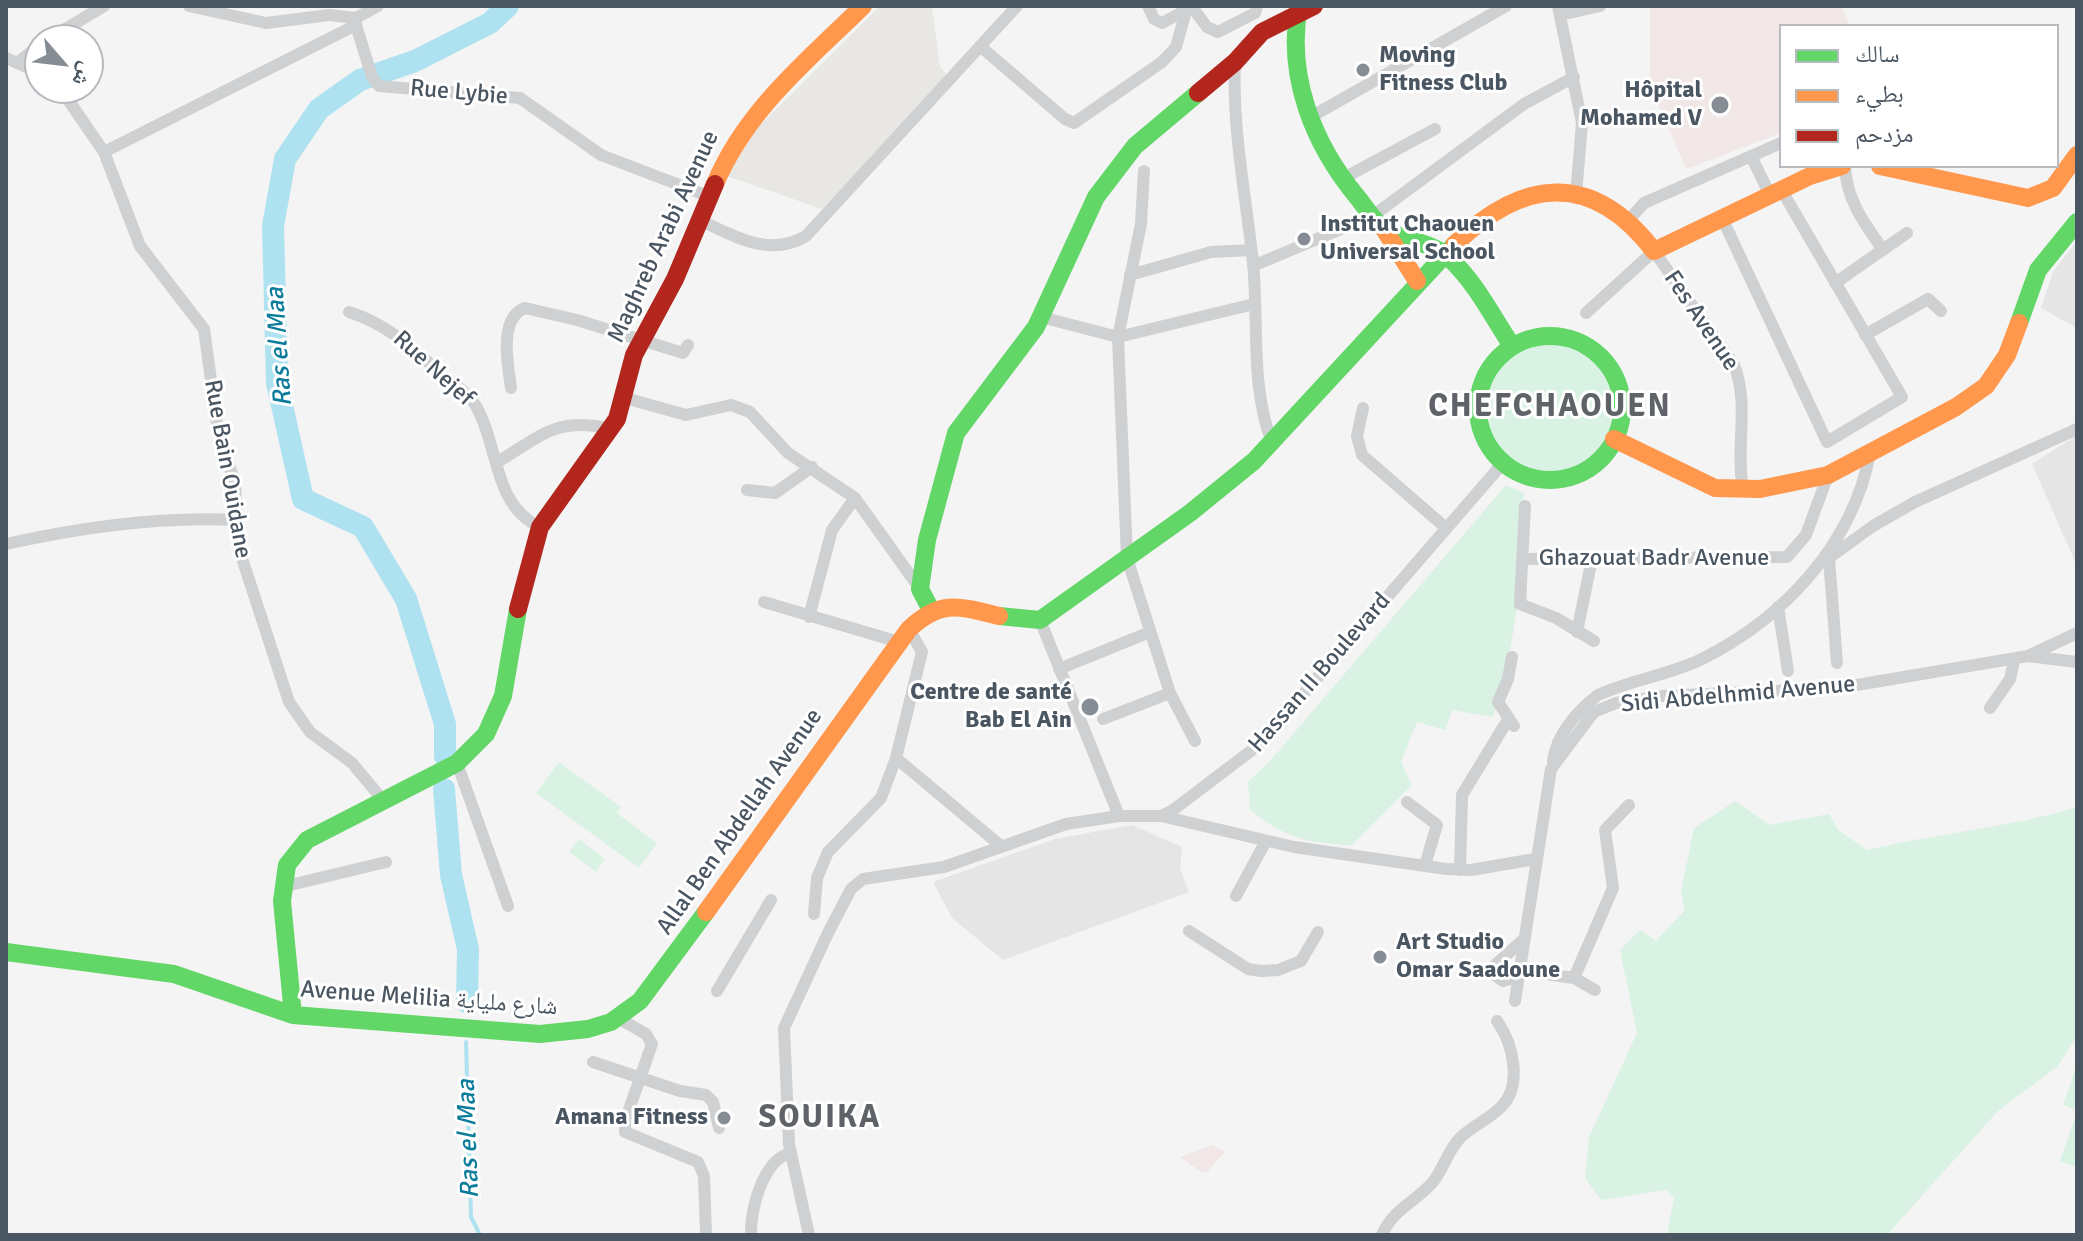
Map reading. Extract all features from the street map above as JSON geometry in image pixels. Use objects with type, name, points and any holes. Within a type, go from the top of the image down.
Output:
[{"type":"street","points":[[74,24],[104,6]]},
{"type":"street","points":[[189,6],[266,23],[329,15],[356,25]]},
{"type":"street","points":[[104,152],[356,25],[378,6]]},
{"type":"street","name":"Maghreb Arabi Avenue","points":[[293,1015],[282,887],[287,865],[307,840],[457,763],[477,745],[498,712],[516,615],[540,527],[551,507],[611,429],[625,398],[641,338],[666,300],[708,196],[742,129],[863,6]]},
{"type":"street","points":[[699,220],[764,245],[788,247],[806,236],[1017,6]]},
{"type":"street","points":[[1148,6],[1154,19],[1162,23],[1190,8]]},
{"type":"street","points":[[1190,8],[1207,27],[1218,32],[1255,13],[1257,6]]},
{"type":"street","points":[[1309,118],[1506,6]]},
{"type":"street","points":[[1576,195],[1582,123],[1559,10],[1600,6]]},
{"type":"street","points":[[980,46],[1065,119],[1074,123],[1162,62],[1176,47],[1190,8]]},
{"type":"street","points":[[1304,8],[1293,49],[1309,118],[1322,150],[1379,222],[1417,281]]},
{"type":"street","points":[[920,589],[927,540],[956,433],[1013,362],[1041,317],[1096,197],[1135,146],[1235,62],[1262,32],[1304,8]]},
{"type":"street","name":"Rue Lybie","points":[[356,25],[372,77],[383,88],[520,98],[601,155],[708,196]]},
{"type":"street","points":[[1235,62],[1237,128],[1253,266],[1261,405],[1272,443]]},
{"type":"street","points":[[1253,266],[1379,222],[1524,104],[1574,77]]},
{"type":"street","name":"Rue Bain Ouidane","points":[[71,104],[104,152],[140,246],[204,329],[218,431],[235,483],[240,554],[289,702],[310,732],[352,763],[382,799]]},
{"type":"street","points":[[1342,179],[1435,129]]},
{"type":"street","points":[[1628,221],[1644,203],[1779,144]]},
{"type":"street","points":[[1889,168],[2028,198],[2053,188],[2077,155]]},
{"type":"street","points":[[1722,218],[1827,442],[1902,397],[1835,283],[1751,156]]},
{"type":"street","points":[[1586,313],[1654,251],[1776,192],[1838,168]]},
{"type":"street","points":[[1843,168],[1847,190],[1863,223],[1883,250]]},
{"type":"street","points":[[1144,171],[1141,224],[1118,337],[1127,558],[1170,693],[1195,741]]},
{"type":"street","points":[[625,398],[686,415],[731,405],[741,407],[758,418],[788,453],[855,498],[920,589],[931,610],[963,608],[1026,623],[1040,620],[1214,495],[1272,443],[1417,281],[1499,208],[1517,198],[1535,194],[1576,195],[1604,203],[1628,221],[1654,251]]},
{"type":"street","points":[[1379,222],[1445,254],[1470,281],[1512,346]]},
{"type":"street","points":[[1614,439],[1708,486],[1743,489],[1788,485],[1828,475],[1956,407],[1986,386],[2007,355],[2038,270],[2077,222]]},
{"type":"street","points":[[1835,283],[1907,233]]},
{"type":"street","points":[[1130,275],[1211,252],[1251,250]]},
{"type":"street","name":"Fes Avenue","points":[[1654,251],[1734,365],[1742,385],[1738,447],[1743,489]]},
{"type":"street","points":[[1865,335],[1928,299],[1941,311]]},
{"type":"street","points":[[1041,317],[1118,337],[1254,304]]},
{"type":"street","points":[[511,388],[508,336],[519,310],[525,308],[641,338],[683,353],[688,345]]},
{"type":"street","name":"Rue Nejef","points":[[349,312],[389,329],[471,398],[516,509],[540,527]]},
{"type":"street","points":[[1562,336],[1597,353],[1619,387],[1622,413],[1614,439],[1596,463],[1570,477],[1540,479],[1503,463],[1481,430],[1479,398],[1490,368],[1512,346],[1536,337],[1562,336]]},
{"type":"street","points":[[1363,408],[1357,436],[1362,455],[1446,528]]},
{"type":"street","points":[[496,463],[564,424],[581,423],[611,429]]},
{"type":"street","points":[[1553,764],[1565,731],[1584,705],[1598,695],[1700,660],[1778,607],[1826,560],[1873,526],[1915,502],[2077,429]]},
{"type":"street","points":[[1837,663],[1826,560],[1860,495],[1870,454]]},
{"type":"street","name":"Hassan II Boulevard","points":[[1161,816],[1241,762],[1260,744],[1503,463]]},
{"type":"street","points":[[747,490],[775,493],[812,467]]},
{"type":"street","name":"Ghazouat Badr Avenue","points":[[1523,559],[1787,557],[1806,535],[1828,475]]},
{"type":"street","points":[[809,617],[832,530],[855,498]]},
{"type":"street","points":[[1525,506],[1520,604],[1556,618],[1594,641]]},
{"type":"street","points":[[6,544],[113,524],[200,518],[237,520]]},
{"type":"street","points":[[1577,632],[1592,559]]},
{"type":"street","points":[[764,602],[809,617],[904,636],[922,652],[896,758],[881,798],[824,860],[817,878],[814,914]]},
{"type":"street","points":[[1778,607],[1788,671]]},
{"type":"street","name":"Allal Ben Abdellah Avenue","points":[[569,1032],[618,1018],[640,1001],[904,636],[931,610]]},
{"type":"street","points":[[1040,620],[1119,816]]},
{"type":"street","points":[[1059,669],[1150,632]]},
{"type":"street","points":[[2028,656],[2077,633]]},
{"type":"street","name":"Sidi Abdelhmid Avenue","points":[[1515,1001],[1535,859],[1553,764],[1594,712],[1616,703],[1661,696],[1839,688],[2014,661],[2028,656],[2077,662]]},
{"type":"street","points":[[1460,870],[1462,795],[1511,722],[1498,702],[1508,679],[1512,657]]},
{"type":"street","points":[[1990,708],[2010,679],[2014,661]]},
{"type":"street","points":[[1103,719],[1170,693]]},
{"type":"street","points":[[896,758],[1001,846]]},
{"type":"street","points":[[457,763],[508,906]]},
{"type":"street","points":[[1407,802],[1437,825],[1425,865]]},
{"type":"street","points":[[1574,978],[1613,888],[1605,830],[1629,805]]},
{"type":"street","points":[[809,1235],[791,1153],[784,1028],[851,889],[863,879],[944,867],[1066,824],[1119,816],[1161,816],[1266,841],[1460,870],[1535,859]]},
{"type":"street","points":[[1236,896],[1266,841]]},
{"type":"street","points":[[282,887],[386,862]]},
{"type":"street","points":[[717,991],[771,900]]},
{"type":"street","points":[[1189,931],[1251,971],[1278,970],[1301,961],[1318,932]]},
{"type":"street","points":[[1523,940],[1493,967],[1496,976],[1503,981],[1518,974],[1574,978],[1595,990]]},
{"type":"street","name":"Avenue Melilia شارع ملياية","points":[[6,952],[174,974],[293,1015],[493,1031],[569,1032]]},
{"type":"street","points":[[618,1018],[651,1040],[651,1050],[625,1121],[625,1132],[698,1162],[704,1176],[706,1235]]},
{"type":"street","points":[[1382,1235],[1396,1210],[1417,1198],[1438,1176],[1444,1157],[1461,1137],[1503,1106],[1512,1088],[1512,1069],[1510,1044],[1497,1021]]},
{"type":"street","points":[[593,1062],[640,1080],[709,1097],[719,1128]]},
{"type":"street","points":[[751,1235],[754,1206],[762,1186],[778,1157],[791,1153]]},
{"type":"shaded area","points":[[880,6],[932,6],[940,67],[950,78],[822,209],[727,176],[745,140]]},
{"type":"shaded area","name":"Hôpital Mohamed V","points":[[1650,6],[1842,6],[1848,24],[1779,24],[1779,134],[1686,169],[1650,85]]},
{"type":"shaded area","points":[[2077,241],[2077,328],[2041,308],[2053,272]]},
{"type":"shaded area","points":[[2077,435],[2077,566],[2032,464]]},
{"type":"shaded area","points":[[1132,825],[1182,847],[1180,869],[1189,892],[1003,960],[952,918],[933,882],[1055,839]]},
{"type":"shaded area","points":[[1213,1145],[1225,1152],[1207,1172],[1201,1172],[1180,1157]]},
{"type":"green space","points":[[1550,342],[1575,347],[1596,361],[1610,382],[1615,407],[1610,432],[1596,453],[1575,467],[1550,472],[1525,467],[1504,453],[1490,432],[1485,407],[1490,382],[1504,361],[1525,347]]},
{"type":"green space","points":[[1506,485],[1524,493],[1518,602],[1505,682],[1493,717],[1452,710],[1445,730],[1417,722],[1401,762],[1412,785],[1352,845],[1323,843],[1286,833],[1250,810],[1248,782],[1270,761]]},
{"type":"green space","points":[[559,762],[621,807],[617,813],[657,843],[639,868],[536,793]]},
{"type":"green space","points":[[1735,801],[1770,825],[1829,814],[1838,830],[1867,850],[2077,807],[2077,1036],[2057,1067],[1998,1111],[1887,1235],[1667,1235],[1674,1198],[1666,1190],[1601,1200],[1585,1178],[1589,1137],[1637,1033],[1620,950],[1640,930],[1656,941],[1685,910],[1681,891],[1694,828]]},
{"type":"green space","points":[[579,839],[605,859],[596,872],[569,852]]},
{"type":"green space","points":[[2077,1070],[2077,1110],[2063,1105]]},
{"type":"green space","points":[[2077,1115],[2077,1167],[2060,1161]]},
{"type":"waterway","name":"Ras el Maa","points":[[445,756],[445,724],[406,599],[363,527],[303,499],[277,383],[273,226],[285,159],[319,109],[360,80],[415,61],[490,23],[508,6]]},
{"type":"waterway","name":"Ras el Maa","points":[[444,789],[451,875],[468,949],[467,1002]]},
{"type":"waterway","name":"Ras el Maa","points":[[466,1042],[471,1217],[480,1235]]},
{"type":"traffic: fast","points":[[1299,6],[1296,58],[1300,83],[1316,132],[1328,155],[1382,227],[1434,248],[1458,266],[1512,346]]},
{"type":"traffic: fast","points":[[931,610],[920,589],[927,540],[956,433],[1036,327],[1096,197],[1135,146],[1198,93]]},
{"type":"traffic: fast","points":[[2019,323],[2038,270],[2077,222]]},
{"type":"traffic: fast","points":[[999,616],[1040,620],[1190,513],[1254,461],[1454,245]]},
{"type":"traffic: fast","points":[[1550,336],[1577,342],[1601,357],[1616,381],[1622,408],[1616,435],[1601,459],[1577,474],[1550,480],[1523,474],[1499,459],[1484,435],[1478,408],[1484,381],[1499,357],[1523,342],[1550,336]]},
{"type":"traffic: fast","points":[[293,1015],[282,901],[287,865],[307,840],[457,763],[486,734],[503,696],[518,609]]},
{"type":"traffic: fast","points":[[6,952],[174,974],[293,1015],[540,1034],[588,1029],[611,1022],[640,1001],[706,912]]},
{"type":"traffic: slow","points":[[715,184],[728,157],[761,110],[863,6]]},
{"type":"traffic: slow","points":[[1889,168],[2028,198],[2053,188],[2077,155]]},
{"type":"traffic: slow","points":[[1454,245],[1505,206],[1531,196],[1556,192],[1581,196],[1606,206],[1630,225],[1654,251],[1810,176],[1836,168]]},
{"type":"traffic: slow","points":[[1384,229],[1417,281]]},
{"type":"traffic: slow","points":[[1614,439],[1715,488],[1760,489],[1828,475],[1956,407],[1986,386],[2007,355],[2019,323]]},
{"type":"traffic: slow","points":[[706,912],[909,629],[920,619],[941,609],[961,608],[999,616]]},
{"type":"traffic: jam","points":[[1198,93],[1235,62],[1262,32],[1314,6]]},
{"type":"traffic: jam","points":[[518,609],[540,527],[617,419],[634,355],[675,279],[715,184]]},
{"type":"place","name":"Moving Fitness Club","points":[[1363,70]]},
{"type":"place","name":"Hôpital Mohamed V","points":[[1720,105]]},
{"type":"place","name":"Institut Chaouen Universal School","points":[[1304,239]]},
{"type":"place","name":"Centre de santé Bab El Ain","points":[[1090,707]]},
{"type":"place","name":"Art Studio Omar Saadoune","points":[[1380,957]]},
{"type":"place","name":"Amana Fitness","points":[[724,1118]]},
{"type":"district","name":"CHEFCHAOUEN","points":[[1550,408]]},
{"type":"district","name":"SOUIKA","points":[[820,1119]]}]
